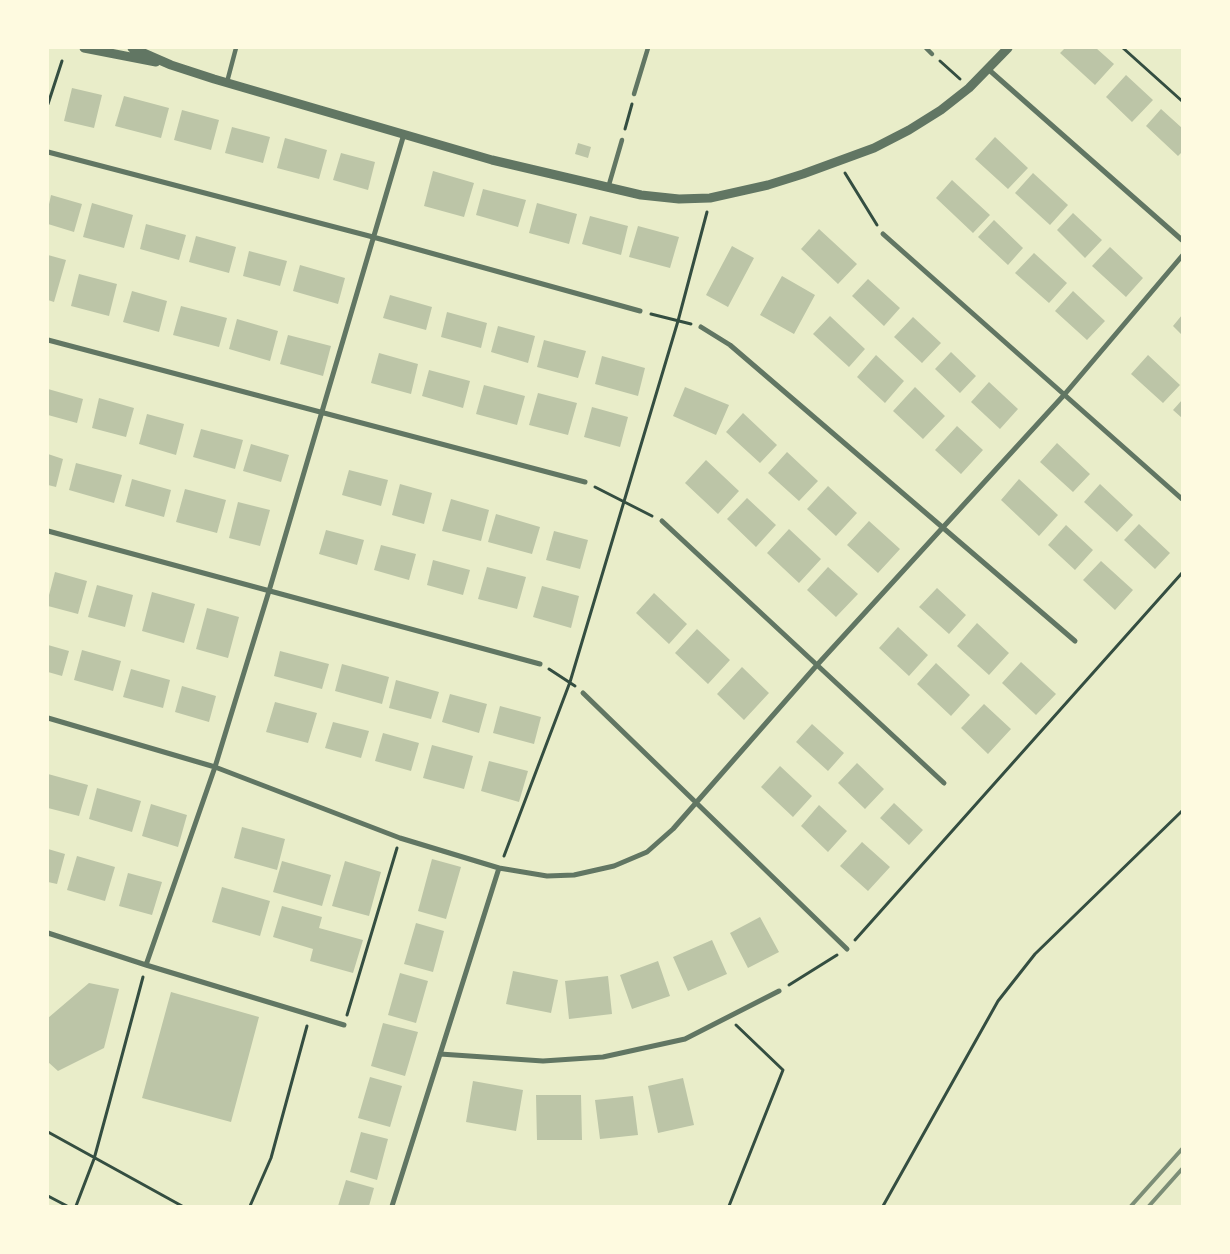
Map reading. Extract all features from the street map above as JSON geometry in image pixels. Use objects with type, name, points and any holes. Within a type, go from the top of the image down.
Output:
[{"type":"street","points":[[84,48],[171,65]]},
{"type":"street","points":[[132,48],[171,65],[227,83],[500,162],[641,195],[679,199],[710,198],[768,185],[874,148],[909,130],[941,110],[969,88],[1008,48]]},
{"type":"street","points":[[227,83],[236,48]]},
{"type":"street","points":[[634,94],[648,48]]},
{"type":"street","points":[[926,48],[932,54]]},
{"type":"street","points":[[988,69],[1182,240]]},
{"type":"street","points":[[146,965],[215,767],[404,134]]},
{"type":"street","points":[[608,188],[622,140]]},
{"type":"street","points":[[48,152],[640,311]]},
{"type":"street","points":[[883,234],[1182,499]]},
{"type":"street","points":[[48,718],[215,767],[400,838],[499,868],[547,876],[574,876],[614,866],[646,852],[673,829],[698,803],[817,665],[1064,395],[1182,256]]},
{"type":"street","points":[[701,327],[730,345],[1075,642]]},
{"type":"street","points":[[48,340],[585,482]]},
{"type":"street","points":[[662,521],[944,783]]},
{"type":"street","points":[[48,531],[540,664]]},
{"type":"street","points":[[583,693],[847,949]]},
{"type":"street","points":[[392,1206],[499,868]]},
{"type":"street","points":[[48,933],[344,1025]]},
{"type":"street","points":[[440,1054],[543,1061],[604,1058],[685,1039],[779,991]]},
{"type":"path","points":[[1123,48],[1182,101]]},
{"type":"path","points":[[932,54],[969,88]]},
{"type":"path","points":[[48,104],[62,61]]},
{"type":"path","points":[[622,140],[634,94]]},
{"type":"path","points":[[838,162],[883,234]]},
{"type":"path","points":[[499,868],[570,682],[678,321],[710,198]]},
{"type":"path","points":[[640,311],[701,327]]},
{"type":"path","points":[[585,482],[662,521]]},
{"type":"path","points":[[779,991],[847,949],[1182,573]]},
{"type":"path","points":[[540,664],[570,682],[583,693]]},
{"type":"path","points":[[883,1206],[998,1001],[1035,954],[1182,811]]},
{"type":"path","points":[[344,1025],[400,838]]},
{"type":"path","points":[[76,1206],[94,1159],[146,965]]},
{"type":"path","points":[[250,1206],[271,1158],[310,1014]]},
{"type":"path","points":[[728,1017],[783,1070],[728,1206]]},
{"type":"path","points":[[48,1132],[182,1206]]},
{"type":"path","points":[[48,1196],[67,1206]]},
{"type":"building","points":[[1065,48],[1096,48],[1114,64],[1095,85],[1060,53]]},
{"type":"building","points":[[1126,75],[1153,100],[1132,122],[1106,97]]},
{"type":"building","points":[[72,88],[102,95],[94,128],[64,121]]},
{"type":"building","points":[[124,96],[169,108],[161,138],[115,126]]},
{"type":"building","points":[[1161,109],[1182,128],[1182,152],[1178,156],[1146,126]]},
{"type":"building","points":[[182,110],[219,120],[211,150],[174,140]]},
{"type":"building","points":[[232,127],[270,137],[263,163],[225,153]]},
{"type":"building","points":[[995,137],[1028,168],[1008,189],[975,159]]},
{"type":"building","points":[[285,138],[327,150],[319,179],[277,168]]},
{"type":"building","points":[[578,143],[591,147],[588,158],[575,154]]},
{"type":"building","points":[[341,153],[375,162],[368,190],[333,180]]},
{"type":"building","points":[[433,171],[474,183],[464,217],[424,206]]},
{"type":"building","points":[[1033,173],[1068,205],[1050,225],[1015,193]]},
{"type":"building","points":[[952,180],[990,215],[973,233],[936,198]]},
{"type":"building","points":[[483,189],[526,200],[518,227],[476,215]]},
{"type":"building","points":[[51,195],[82,204],[74,232],[48,224],[48,209]]},
{"type":"building","points":[[92,203],[133,215],[124,248],[83,237]]},
{"type":"building","points":[[537,203],[577,214],[569,244],[529,233]]},
{"type":"building","points":[[1073,213],[1102,240],[1085,258],[1057,230]]},
{"type":"building","points":[[590,216],[628,226],[621,255],[582,244]]},
{"type":"building","points":[[994,220],[1023,248],[1008,265],[978,237]]},
{"type":"building","points":[[146,224],[186,235],[179,260],[140,249]]},
{"type":"building","points":[[638,226],[679,237],[670,268],[629,257]]},
{"type":"building","points":[[819,229],[857,264],[838,284],[801,249]]},
{"type":"building","points":[[196,236],[236,247],[229,273],[189,262]]},
{"type":"building","points":[[732,246],[754,258],[728,307],[706,295]]},
{"type":"building","points":[[1110,247],[1143,278],[1126,297],[1092,266]]},
{"type":"building","points":[[249,251],[287,261],[280,286],[243,276]]},
{"type":"building","points":[[1034,253],[1067,283],[1049,303],[1015,273]]},
{"type":"building","points":[[48,255],[66,260],[54,302],[48,300]]},
{"type":"building","points":[[300,265],[345,278],[338,304],[293,291]]},
{"type":"building","points":[[79,274],[117,284],[109,316],[71,306]]},
{"type":"building","points":[[782,276],[815,295],[794,334],[760,315]]},
{"type":"building","points":[[868,279],[900,308],[884,326],[852,296]]},
{"type":"building","points":[[132,291],[167,301],[159,332],[123,322]]},
{"type":"building","points":[[1073,291],[1105,321],[1087,340],[1055,311]]},
{"type":"building","points":[[390,295],[432,307],[426,330],[383,318]]},
{"type":"building","points":[[181,306],[227,318],[219,347],[173,335]]},
{"type":"building","points":[[447,312],[487,323],[481,348],[441,337]]},
{"type":"building","points":[[1182,315],[1182,335],[1173,326]]},
{"type":"building","points":[[830,316],[865,349],[849,367],[813,334]]},
{"type":"building","points":[[913,317],[941,343],[922,363],[894,337]]},
{"type":"building","points":[[237,319],[278,331],[270,361],[229,349]]},
{"type":"building","points":[[498,326],[535,336],[528,363],[491,352]]},
{"type":"building","points":[[288,335],[331,346],[323,376],[280,364]]},
{"type":"building","points":[[544,340],[586,351],[578,378],[537,367]]},
{"type":"building","points":[[951,352],[976,376],[960,393],[935,369]]},
{"type":"building","points":[[379,353],[418,364],[411,394],[371,383]]},
{"type":"building","points":[[876,355],[904,381],[885,403],[857,377]]},
{"type":"building","points":[[1148,355],[1180,385],[1163,403],[1131,374]]},
{"type":"building","points":[[602,356],[645,368],[638,396],[595,384]]},
{"type":"building","points":[[429,370],[470,381],[463,408],[422,396]]},
{"type":"building","points":[[989,382],[1018,409],[1000,429],[971,402]]},
{"type":"building","points":[[484,385],[525,396],[517,425],[476,414]]},
{"type":"building","points":[[685,387],[729,405],[716,435],[673,416]]},
{"type":"building","points":[[915,387],[945,416],[923,439],[893,411]]},
{"type":"building","points":[[48,389],[83,399],[77,423],[48,415]]},
{"type":"building","points":[[538,393],[577,403],[568,435],[529,425]]},
{"type":"building","points":[[99,398],[134,408],[126,437],[92,428]]},
{"type":"building","points":[[1182,400],[1182,418],[1173,410]]},
{"type":"building","points":[[592,407],[628,417],[620,447],[584,437]]},
{"type":"building","points":[[743,413],[777,445],[760,463],[726,432]]},
{"type":"building","points":[[147,414],[184,424],[176,455],[139,444]]},
{"type":"building","points":[[957,426],[983,450],[961,474],[935,450]]},
{"type":"building","points":[[201,429],[243,440],[235,469],[193,457]]},
{"type":"building","points":[[1057,443],[1090,474],[1073,492],[1040,462]]},
{"type":"building","points":[[251,444],[289,455],[281,482],[243,471]]},
{"type":"building","points":[[787,452],[818,481],[799,501],[768,473]]},
{"type":"building","points":[[48,454],[63,459],[56,487],[48,485]]},
{"type":"building","points":[[706,460],[739,491],[718,514],[685,483]]},
{"type":"building","points":[[76,463],[122,475],[114,503],[69,490]]},
{"type":"building","points":[[349,470],[388,480],[381,506],[342,495]]},
{"type":"building","points":[[132,479],[171,490],[164,517],[125,506]]},
{"type":"building","points":[[1019,479],[1058,515],[1039,536],[1001,500]]},
{"type":"building","points":[[400,484],[432,493],[424,524],[392,515]]},
{"type":"building","points":[[1100,484],[1133,515],[1117,532],[1084,502]]},
{"type":"building","points":[[828,486],[857,513],[836,536],[807,509]]},
{"type":"building","points":[[185,489],[226,500],[217,533],[176,522]]},
{"type":"building","points":[[747,498],[776,525],[756,547],[727,519]]},
{"type":"building","points":[[451,499],[489,510],[481,541],[442,531]]},
{"type":"building","points":[[238,502],[270,510],[260,546],[229,538]]},
{"type":"building","points":[[496,514],[540,527],[532,554],[488,542]]},
{"type":"building","points":[[869,521],[900,549],[878,573],[847,545]]},
{"type":"building","points":[[1139,524],[1170,553],[1155,569],[1124,540]]},
{"type":"building","points":[[1066,525],[1093,550],[1075,570],[1048,545]]},
{"type":"building","points":[[789,529],[821,559],[799,583],[767,553]]},
{"type":"building","points":[[326,530],[364,540],[357,565],[319,554]]},
{"type":"building","points":[[554,531],[588,540],[580,569],[546,560]]},
{"type":"building","points":[[381,545],[416,554],[409,580],[374,570]]},
{"type":"building","points":[[433,560],[470,570],[463,595],[427,585]]},
{"type":"building","points":[[1101,561],[1133,590],[1115,610],[1083,580]]},
{"type":"building","points":[[487,567],[526,577],[517,609],[478,599]]},
{"type":"building","points":[[828,567],[858,594],[836,617],[807,590]]},
{"type":"building","points":[[55,572],[87,581],[78,614],[48,606]]},
{"type":"building","points":[[97,585],[133,595],[125,627],[88,617]]},
{"type":"building","points":[[542,586],[579,596],[571,628],[533,617]]},
{"type":"building","points":[[937,588],[966,615],[949,634],[919,607]]},
{"type":"building","points":[[152,592],[195,604],[184,643],[142,631]]},
{"type":"building","points":[[654,593],[687,624],[669,644],[636,613]]},
{"type":"building","points":[[207,608],[239,617],[228,658],[196,649]]},
{"type":"building","points":[[977,623],[1009,653],[989,675],[957,646]]},
{"type":"building","points":[[898,627],[928,655],[909,676],[879,648]]},
{"type":"building","points":[[697,629],[730,660],[708,684],[675,653]]},
{"type":"building","points":[[48,645],[69,651],[62,676],[48,672]]},
{"type":"building","points":[[82,650],[121,661],[113,691],[74,680]]},
{"type":"building","points":[[280,651],[329,664],[322,689],[274,676]]},
{"type":"building","points":[[1021,662],[1056,694],[1036,715],[1002,683]]},
{"type":"building","points":[[936,663],[970,695],[951,716],[917,684]]},
{"type":"building","points":[[342,664],[389,677],[382,704],[335,691]]},
{"type":"building","points":[[742,667],[769,693],[744,720],[717,694]]},
{"type":"building","points":[[131,669],[170,680],[163,708],[123,697]]},
{"type":"building","points":[[396,680],[439,692],[431,719],[389,708]]},
{"type":"building","points":[[182,686],[216,696],[209,722],[175,712]]},
{"type":"building","points":[[450,694],[487,704],[479,733],[442,722]]},
{"type":"building","points":[[275,702],[317,713],[308,743],[266,732]]},
{"type":"building","points":[[984,704],[1011,729],[988,754],[961,728]]},
{"type":"building","points":[[500,706],[541,717],[534,744],[493,733]]},
{"type":"building","points":[[333,722],[369,731],[361,758],[325,748]]},
{"type":"building","points":[[812,724],[844,753],[828,771],[796,742]]},
{"type":"building","points":[[383,733],[419,743],[411,771],[375,761]]},
{"type":"building","points":[[432,745],[473,756],[464,789],[423,778]]},
{"type":"building","points":[[489,761],[528,771],[519,802],[481,791]]},
{"type":"building","points":[[857,763],[884,789],[865,809],[838,783]]},
{"type":"building","points":[[780,766],[812,796],[793,817],[761,787]]},
{"type":"building","points":[[48,774],[88,785],[79,816],[48,808]]},
{"type":"building","points":[[97,788],[141,801],[132,832],[89,819]]},
{"type":"building","points":[[894,803],[923,830],[909,845],[880,818]]},
{"type":"building","points":[[151,804],[187,815],[178,847],[142,836]]},
{"type":"building","points":[[819,805],[847,831],[828,852],[801,826]]},
{"type":"building","points":[[242,827],[285,839],[277,870],[234,858]]},
{"type":"building","points":[[862,842],[890,867],[868,891],[840,866]]},
{"type":"building","points":[[48,849],[65,854],[57,884],[48,882]]},
{"type":"building","points":[[77,856],[115,867],[105,901],[67,890]]},
{"type":"building","points":[[432,859],[461,867],[446,919],[418,911]]},
{"type":"building","points":[[282,861],[331,875],[322,906],[273,892]]},
{"type":"building","points":[[345,861],[381,872],[369,916],[332,906]]},
{"type":"building","points":[[128,873],[162,882],[152,915],[119,906]]},
{"type":"building","points":[[222,887],[270,901],[260,936],[212,922]]},
{"type":"building","points":[[282,906],[322,917],[319,928],[363,940],[353,973],[310,961],[313,949],[273,937]]},
{"type":"building","points":[[760,917],[779,952],[748,968],[730,933]]},
{"type":"building","points":[[416,923],[444,931],[433,972],[404,964]]},
{"type":"building","points":[[712,940],[727,974],[688,991],[673,957]]},
{"type":"building","points":[[658,961],[670,996],[632,1009],[620,975]]},
{"type":"building","points":[[513,971],[558,980],[551,1013],[506,1004]]},
{"type":"building","points":[[400,973],[428,981],[416,1023],[388,1015]]},
{"type":"building","points":[[608,976],[612,1014],[569,1019],[565,981]]},
{"type":"building","points":[[89,983],[119,989],[104,1048],[58,1071],[48,1062],[48,1018]]},
{"type":"building","points":[[171,992],[259,1017],[231,1122],[142,1098]]},
{"type":"building","points":[[383,1023],[418,1032],[405,1076],[371,1066]]},
{"type":"building","points":[[370,1077],[402,1086],[390,1127],[358,1118]]},
{"type":"building","points":[[683,1078],[694,1125],[658,1133],[648,1086]]},
{"type":"building","points":[[473,1081],[523,1090],[516,1131],[466,1122]]},
{"type":"building","points":[[536,1095],[581,1095],[582,1140],[537,1140]]},
{"type":"building","points":[[633,1096],[638,1135],[600,1139],[595,1100]]},
{"type":"building","points":[[361,1132],[388,1139],[377,1180],[350,1172]]},
{"type":"building","points":[[346,1180],[374,1188],[369,1206],[338,1206]]},
{"type":"railway","points":[[1131,1206],[1182,1149]]},
{"type":"railway","points":[[1149,1206],[1182,1169]]}]
